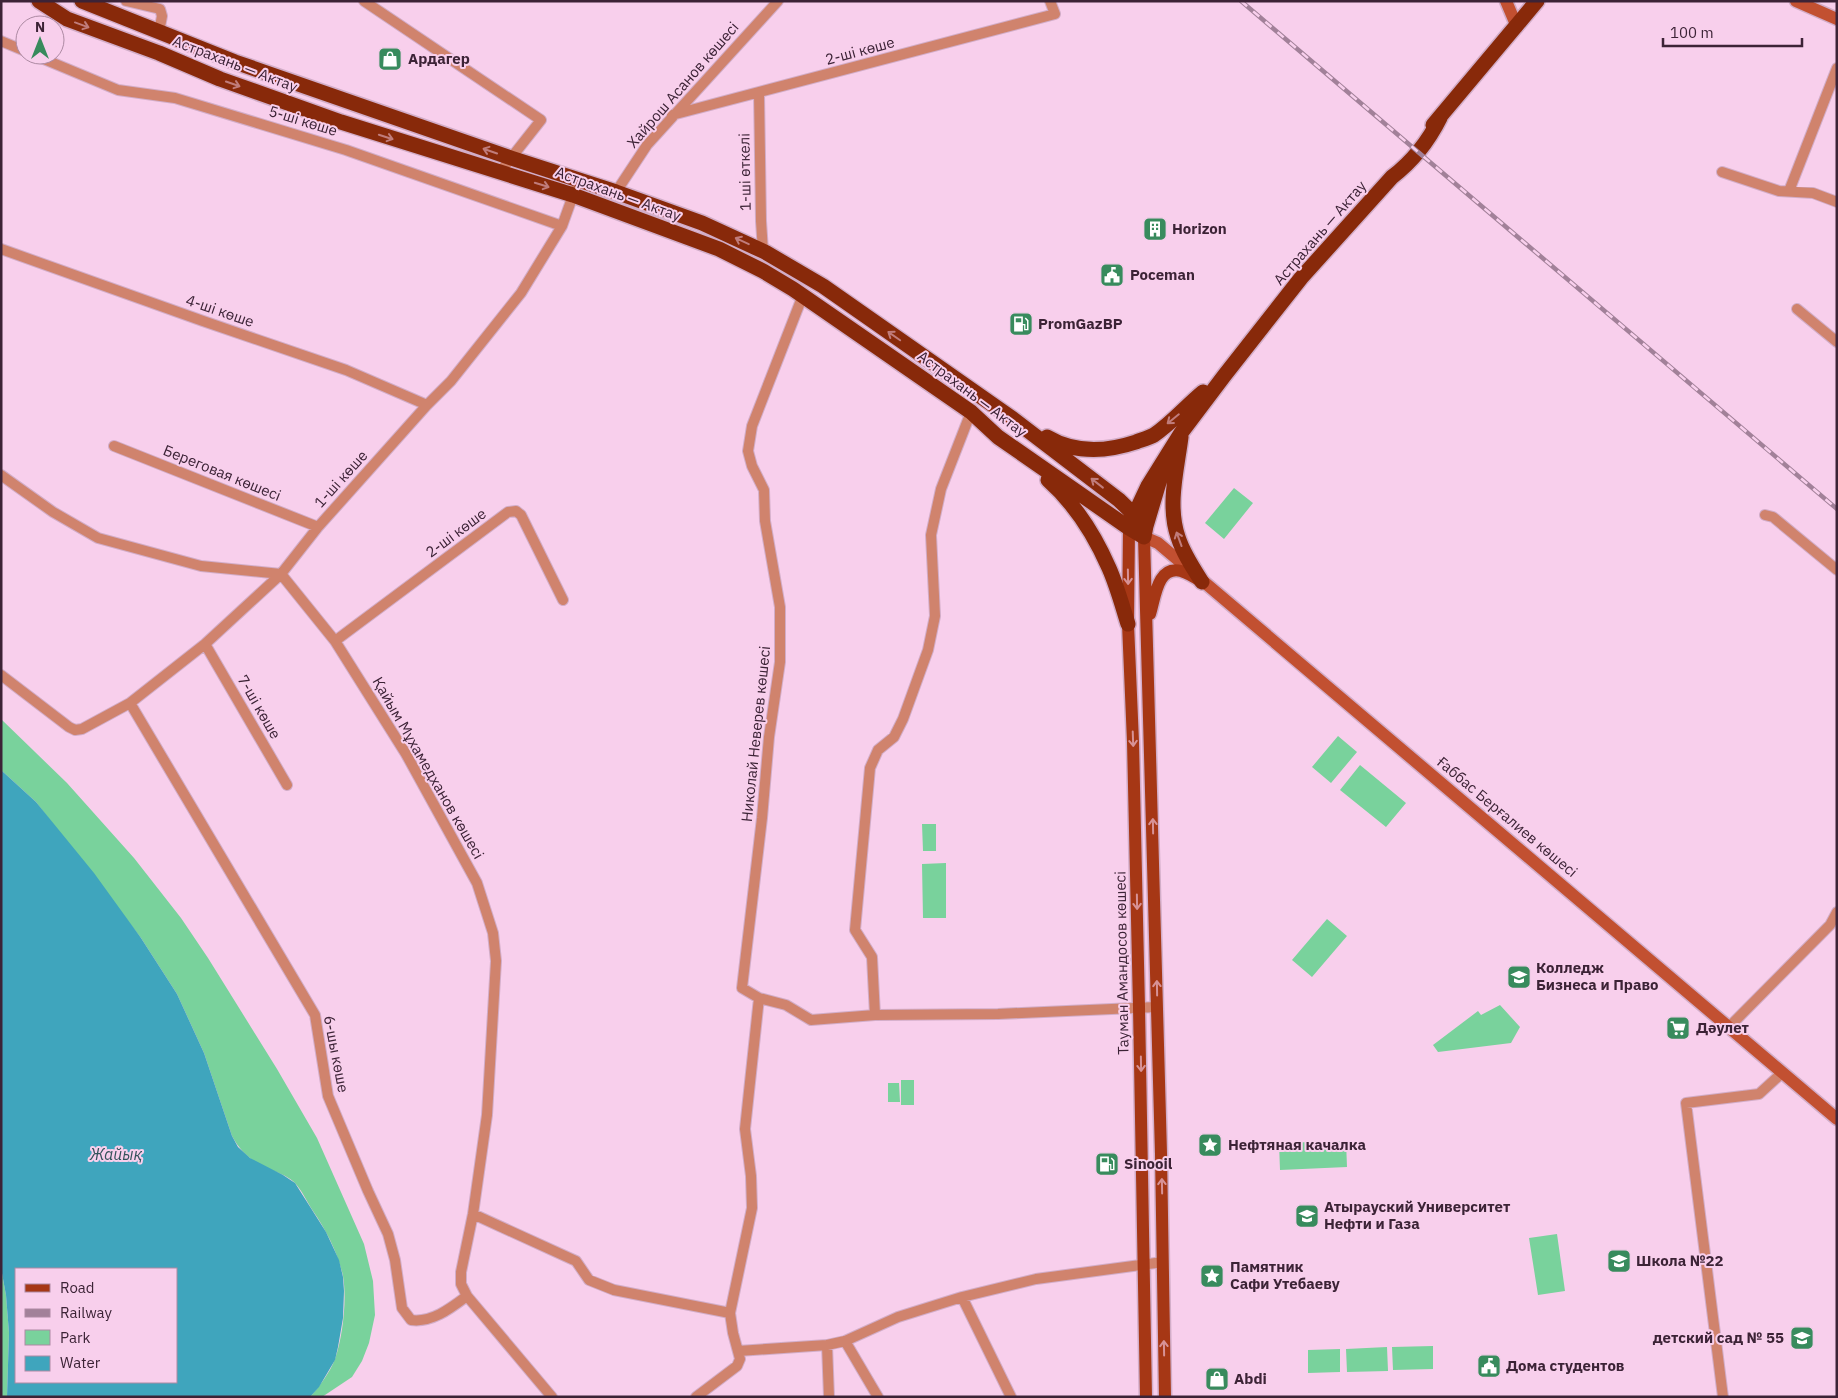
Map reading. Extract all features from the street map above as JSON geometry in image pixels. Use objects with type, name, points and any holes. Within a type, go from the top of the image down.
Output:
[{"type":"highway","name":"Астрахань — Актау","points":[[39,1],[67,19],[159,53],[220,79],[341,122],[573,195],[719,249],[763,270],[803,295],[971,412],[998,437],[1128,528],[1148,535]]},
{"type":"highway","name":"Астрахань — Актау","points":[[82,1],[235,62],[702,223],[763,251],[823,286],[1013,419],[1134,514],[1148,535]]},
{"type":"highway","name":"Астрахань — Актау","points":[[1128,528],[1148,486],[1181,433],[1224,376],[1301,278],[1392,177],[1405,167],[1419,151],[1431,136],[1440,118],[1537,1]]},
{"type":"highway","points":[[1128,624],[1110,570],[1096,542],[1076,511],[1051,483],[998,437],[1010,426],[1013,419],[1058,444],[1102,450],[1120,447],[1152,436],[1224,376]]},
{"type":"highway","points":[[1181,433],[1174,486],[1174,522],[1178,538],[1186,556],[1202,582]]},
{"type":"highway","name":"Астрахань — Актау","points":[[1148,535],[1167,456]]},
{"type":"main road","points":[[1506,1],[1517,27]]},
{"type":"main road","points":[[1796,1],[1837,19]]},
{"type":"main road","name":"Тауман Амандосов көшесі","points":[[1128,528],[1128,624],[1139,1008],[1146,1397]]},
{"type":"main road","points":[[1148,535],[1147,623],[1165,1397]]},
{"type":"main road","name":"Ғаббас Берғалиев көшесі","points":[[1148,535],[1837,1119]]},
{"type":"main road","points":[[1147,623],[1160,579],[1166,574],[1173,571],[1181,571],[1202,582]]},
{"type":"street","points":[[126,1],[160,9],[162,16],[159,32]]},
{"type":"street","points":[[364,1],[541,120],[500,172]]},
{"type":"street","name":"Хайрош Асанов көшесі","points":[[616,192],[647,145],[672,115],[778,1]]},
{"type":"street","name":"2-ші көше","points":[[672,115],[1055,14],[1050,1]]},
{"type":"street","points":[[1,42],[15,47]]},
{"type":"street","name":"5-шi көше","points":[[58,65],[118,90],[175,98],[346,150],[562,226]]},
{"type":"street","points":[[1789,192],[1837,68]]},
{"type":"street","name":"1-ші өткелі","points":[[759,93],[763,251]]},
{"type":"street","points":[[1722,172],[1778,191],[1813,193],[1837,202]]},
{"type":"street","name":"1-ші көше","points":[[1,675],[69,727],[75,730],[82,729],[130,703],[205,644],[281,574],[318,527],[427,405],[451,381],[521,293],[562,226],[578,180]]},
{"type":"street","name":"4-шi көше","points":[[1,248],[346,370],[427,405]]},
{"type":"street","name":"Николай Неверев көшесі","points":[[803,295],[752,426],[748,451],[752,466],[764,490],[765,520],[780,607],[780,662],[769,737],[762,818],[742,988],[759,998],[786,1005],[811,1020],[876,1015],[998,1014],[1157,1007]]},
{"type":"street","points":[[1797,309],[1837,342]]},
{"type":"street","points":[[876,1015],[872,957],[855,930],[870,768],[878,750],[894,737],[903,719],[928,650],[936,616],[931,535],[941,490],[971,412]]},
{"type":"street","name":"Береговая көшесі","points":[[114,446],[318,527]]},
{"type":"street","points":[[1,475],[53,512],[98,538],[201,566],[281,574]]},
{"type":"street","name":"2-ші көше","points":[[335,641],[508,512],[516,512],[521,515],[563,600]]},
{"type":"street","points":[[1765,515],[1773,517],[1837,570]]},
{"type":"street","name":"Қайым Мұхамедханов көшесi","points":[[281,574],[335,641],[406,754],[477,883],[493,933],[496,961],[488,1114],[461,1272],[461,1284],[467,1296]]},
{"type":"street","name":"7-шi көше","points":[[205,644],[287,785]]},
{"type":"street","name":"6-шы көше","points":[[130,703],[315,1015],[328,1096],[388,1234],[395,1260],[402,1308],[411,1320],[428,1319],[451,1308],[467,1296]]},
{"type":"street","points":[[1729,1027],[1830,925],[1837,912]]},
{"type":"street","points":[[696,1397],[737,1366],[740,1358],[730,1313],[752,1208],[751,1176],[745,1129],[759,998]]},
{"type":"street","points":[[1724,1397],[1686,1103],[1759,1094],[1782,1073]]},
{"type":"street","points":[[472,1214],[576,1261],[589,1280],[614,1290],[730,1313]]},
{"type":"street","points":[[738,1350],[826,1345],[845,1342],[898,1317],[962,1297],[1036,1279],[1144,1263],[1163,1262]]},
{"type":"street","points":[[467,1296],[552,1397]]},
{"type":"street","points":[[962,1297],[1011,1397]]},
{"type":"street","points":[[845,1342],[878,1397]]},
{"type":"street","points":[[826,1345],[829,1397]]},
{"type":"green space","points":[[1234,488],[1253,503],[1224,539],[1205,523]]},
{"type":"green space","points":[[1,719],[67,783],[134,858],[181,918],[277,1069],[317,1138],[364,1244],[373,1281],[375,1315],[369,1343],[362,1361],[352,1377],[322,1397],[310,1397],[324,1379],[335,1359],[344,1318],[343,1276],[331,1242],[302,1192],[294,1182],[256,1162],[242,1151],[235,1141],[204,1053],[177,994],[141,938],[36,802],[1,770]]},
{"type":"green space","points":[[1338,736],[1357,752],[1331,783],[1312,767]]},
{"type":"green space","points":[[1360,765],[1406,803],[1386,827],[1340,790]]},
{"type":"green space","points":[[922,824],[936,824],[936,851],[923,851]]},
{"type":"green space","points":[[946,863],[946,918],[923,918],[922,864]]},
{"type":"green space","points":[[1327,919],[1347,936],[1312,977],[1292,960]]},
{"type":"green space","points":[[1500,1005],[1520,1027],[1511,1043],[1438,1052],[1433,1045],[1478,1011],[1481,1015]]},
{"type":"green space","points":[[901,1080],[914,1080],[914,1105],[901,1105]]},
{"type":"green space","points":[[888,1083],[899,1083],[900,1102],[888,1102]]},
{"type":"green space","points":[[1346,1141],[1347,1167],[1280,1170],[1279,1143]]},
{"type":"green space","points":[[1557,1234],[1565,1291],[1538,1295],[1529,1238]]},
{"type":"green space","points":[[1,1268],[6,1295],[9,1333],[7,1397],[1,1397]]},
{"type":"green space","points":[[1433,1346],[1433,1369],[1393,1370],[1392,1347]]},
{"type":"green space","points":[[1387,1347],[1388,1371],[1347,1372],[1346,1349]]},
{"type":"green space","points":[[1340,1349],[1340,1372],[1308,1373],[1308,1350]]},
{"type":"water","name":"Жайық","points":[[1,770],[36,802],[94,873],[141,938],[177,994],[204,1053],[232,1136],[238,1147],[250,1158],[295,1183],[326,1232],[339,1260],[344,1291],[343,1318],[335,1360],[319,1387],[310,1397],[7,1397],[9,1333],[6,1295],[1,1268]]},
{"type":"railway","points":[[1241,1],[1837,509]]},
{"type":"place","name":"Ардагер","points":[[390,59]]},
{"type":"place","name":"Horizon","points":[[1155,229]]},
{"type":"place","name":"Poceman","points":[[1112,275]]},
{"type":"place","name":"PromGazBP","points":[[1021,324]]},
{"type":"place","name":"Колледж Бизнеса и Право","points":[[1519,977]]},
{"type":"place","name":"Дәулет","points":[[1678,1028]]},
{"type":"place","name":"Нефтяная качалка","points":[[1210,1145]]},
{"type":"place","name":"Sinooil","points":[[1107,1164]]},
{"type":"place","name":"Атырауский Университет Нефти и Газа","points":[[1307,1216]]},
{"type":"place","name":"Школа №22","points":[[1619,1261]]},
{"type":"place","name":"Памятник Сафи Утебаеву","points":[[1212,1276]]},
{"type":"place","name":"детский сад № 55","points":[[1802,1338]]},
{"type":"place","name":"Дома студентов","points":[[1489,1366]]},
{"type":"place","name":"Abdi","points":[[1217,1379]]}]
